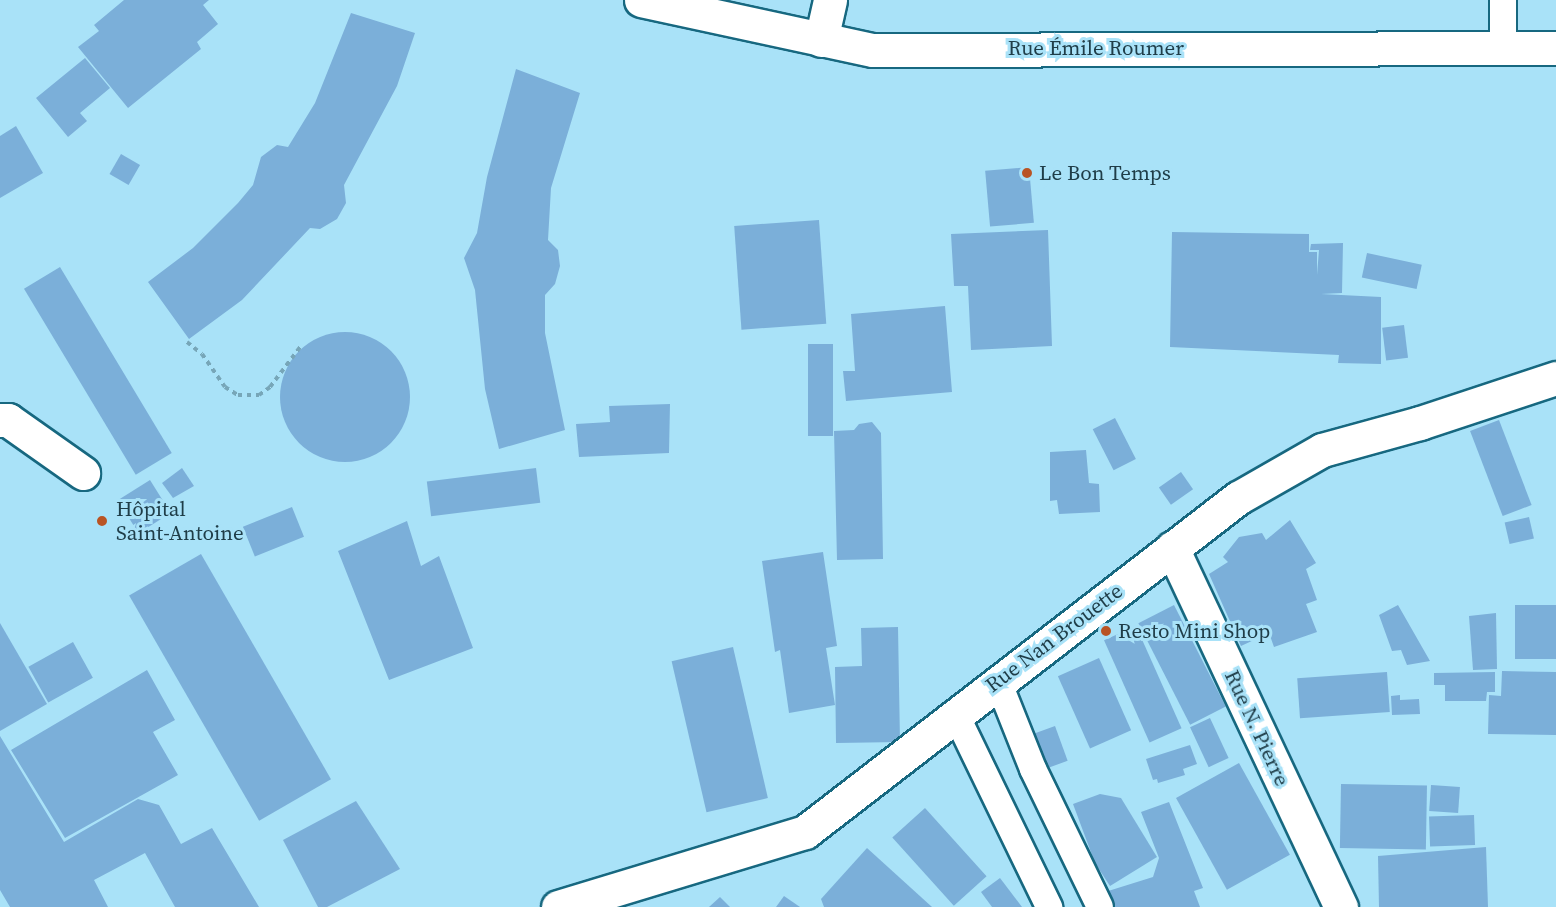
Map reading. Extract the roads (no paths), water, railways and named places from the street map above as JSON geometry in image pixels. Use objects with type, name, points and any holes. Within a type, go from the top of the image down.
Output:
[{"type":"street","name":"Rue Émile Roumer","points":[[641,0],[873,50],[1503,46],[1556,48]]},
{"type":"street","points":[[821,40],[830,0]]},
{"type":"street","name":"Rue Nan Brouette","points":[[558,907],[805,832],[956,713],[1238,498],[1322,450],[1420,423],[1556,378]]},
{"type":"street","points":[[0,420],[8,420],[83,473]]},
{"type":"street","name":"Rue N. Pierre","points":[[1172,548],[1341,907]]},
{"type":"lane","points":[[1503,0],[1503,46]]},
{"type":"lane","points":[[998,681],[1033,769],[1100,907]]},
{"type":"lane","points":[[956,713],[1049,907]]},
{"type":"place","name":"Le Bon Temps","points":[[1027,173]]},
{"type":"place","name":"Hôpital Saint-Antoine","points":[[102,521]]},
{"type":"place","name":"Resto Mini Shop","points":[[1106,631]]}]
